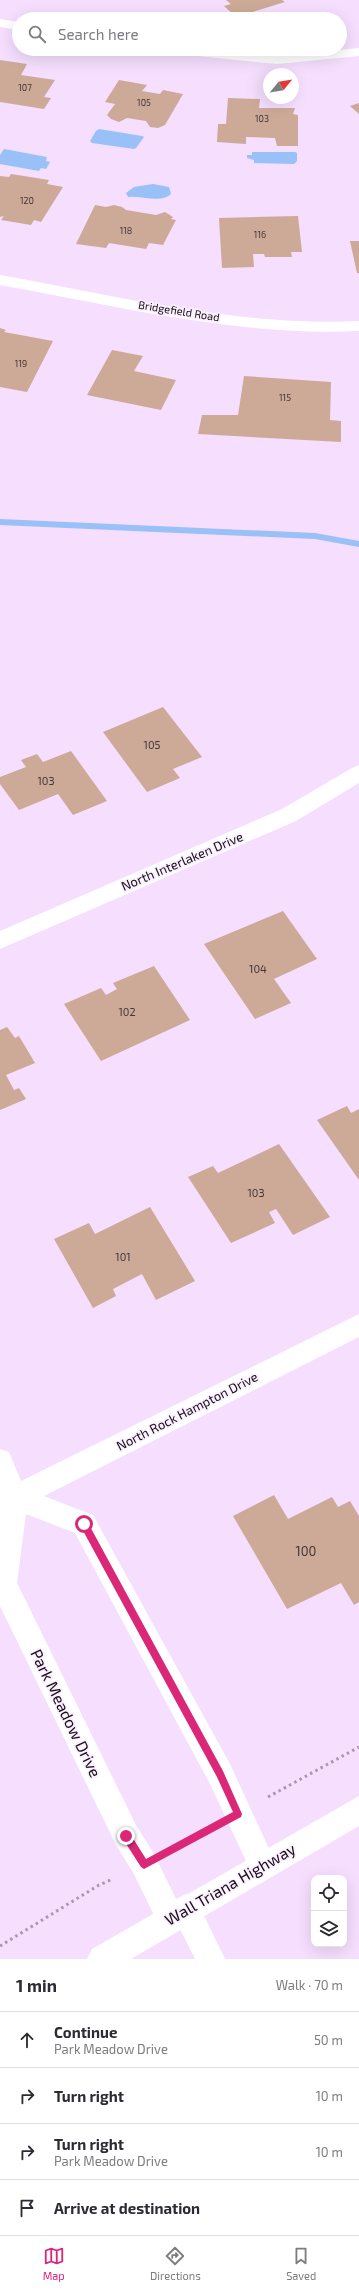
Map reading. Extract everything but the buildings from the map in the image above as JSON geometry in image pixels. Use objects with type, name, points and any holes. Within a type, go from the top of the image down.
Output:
[{"type":"street","points":[[0,23],[12,25]]},
{"type":"street","points":[[347,53],[359,52]]},
{"type":"street","points":[[237,56],[277,60],[318,56]]},
{"type":"street","name":"Bridgefield Road","points":[[0,280],[208,317],[320,328],[359,326]]},
{"type":"street","name":"North Interlaken Drive","points":[[0,940],[288,815],[359,774]]},
{"type":"street","name":"North Rock Hampton Drive","points":[[8,1501],[359,1325]]},
{"type":"street","points":[[0,1461],[8,1501],[84,1524],[220,1774],[263,1866]]},
{"type":"street","name":"Park Meadow Drive","points":[[8,1501],[2,1584],[126,1836],[210,1959]]},
{"type":"street","name":"Wall Triana Highway","points":[[102,1959],[359,1810]]},
{"type":"path","points":[[0,1946],[99,1885],[144,1864],[359,1747]]},
{"type":"water","points":[[99,129],[144,137],[134,149],[92,143],[90,141]]},
{"type":"water","points":[[4,149],[47,157],[46,161],[50,162],[46,169],[41,168],[39,171],[0,164],[0,155]]},
{"type":"water","points":[[252,152],[295,152],[297,153],[297,161],[294,164],[254,163],[254,160],[247,158],[247,155],[252,155]]},
{"type":"water","points":[[153,184],[169,187],[171,194],[166,197],[156,199],[128,197],[126,193],[134,187]]},
{"type":"waterway","points":[[0,522],[315,536],[359,544]]},
{"type":"route","points":[[84,1524],[220,1774],[238,1814],[144,1864],[126,1836]]}]
